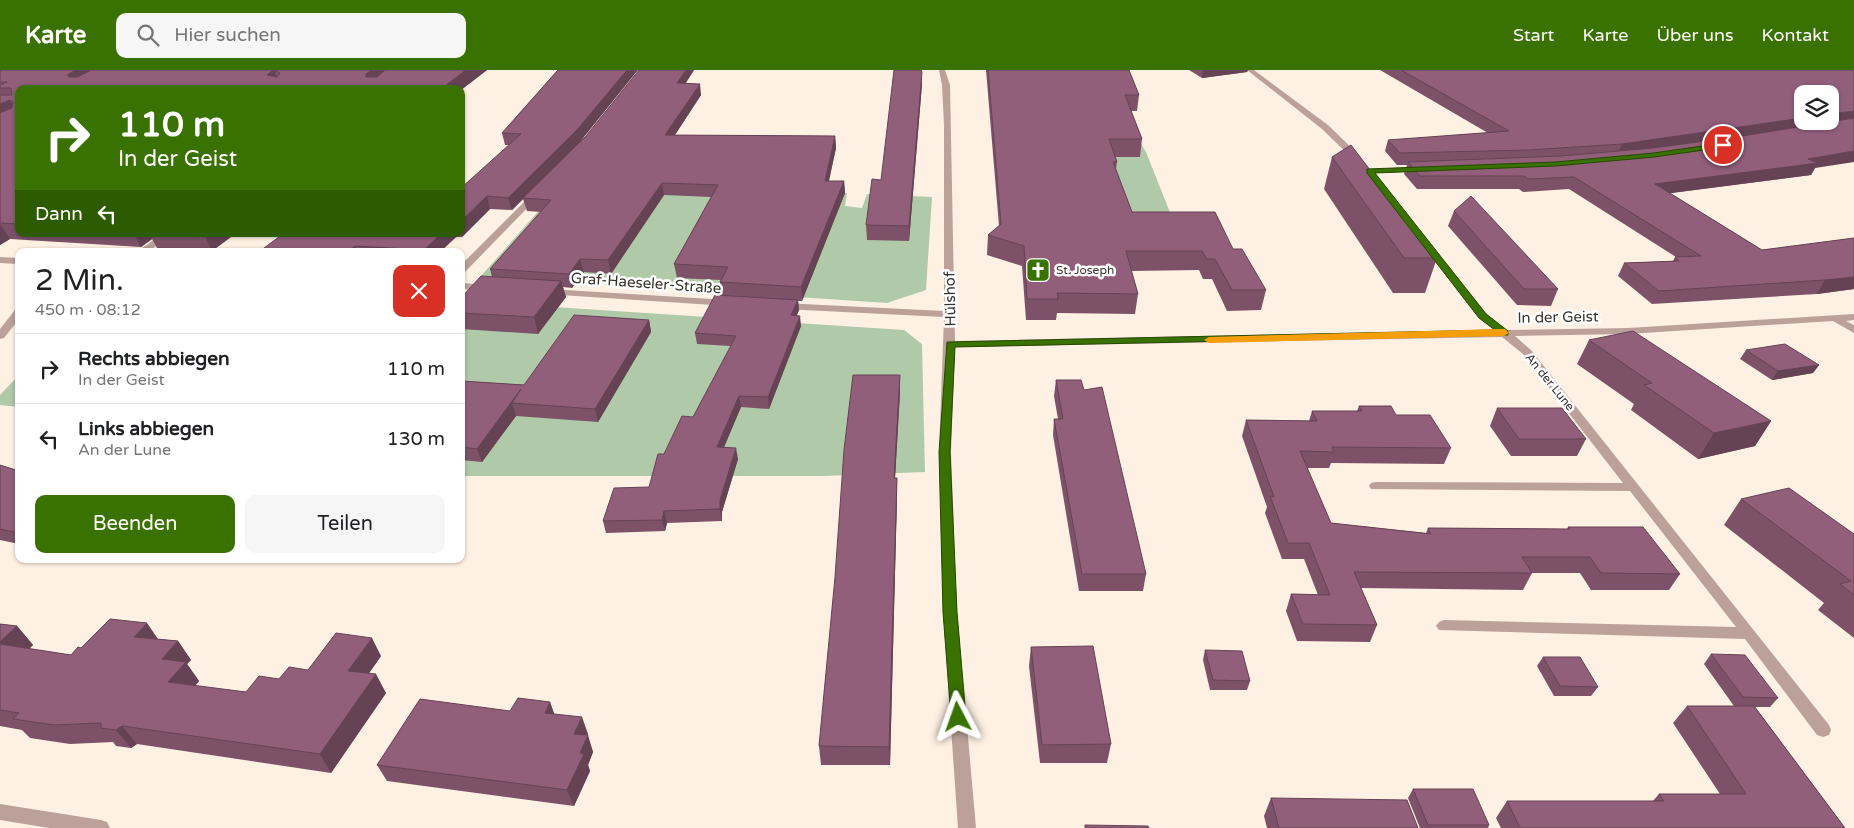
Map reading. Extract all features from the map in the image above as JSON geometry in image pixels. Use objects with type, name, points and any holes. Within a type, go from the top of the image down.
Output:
[{"type":"street","name":"Hülshof","points":[[942,70],[946,85],[948,125],[950,344],[945,452],[949,603],[967,828]]},
{"type":"street","points":[[1250,70],[1325,127],[1370,171],[1380,184]]},
{"type":"street","points":[[1370,171],[1436,169]]},
{"type":"street","points":[[465,267],[543,187]]},
{"type":"street","name":"An der Lune","points":[[1416,230],[1483,316],[1527,352],[1749,633],[1823,730]]},
{"type":"street","points":[[147,248],[164,237]]},
{"type":"street","points":[[0,260],[15,261]]},
{"type":"street","points":[[465,286],[501,289]]},
{"type":"street","name":"Graf-Haeseler-Straße","points":[[540,291],[744,304]]},
{"type":"street","points":[[773,305],[950,314]]},
{"type":"street","points":[[0,336],[15,317]]},
{"type":"street","name":"In der Geist","points":[[950,344],[1628,332],[1854,317]]},
{"type":"street","points":[[1836,319],[1854,330]]},
{"type":"street","points":[[1376,486],[1634,487]]},
{"type":"street","points":[[1444,626],[1749,633]]},
{"type":"street","points":[[0,812],[101,828]]},
{"type":"green space","points":[[1111,94],[1146,152],[1175,225],[1064,223]]},
{"type":"green space","points":[[566,180],[847,193],[845,206],[862,208],[867,194],[932,197],[926,290],[887,303],[481,276]]},
{"type":"green space","points":[[465,301],[904,330],[922,344],[925,472],[824,476],[465,476]]},
{"type":"green space","points":[[15,379],[15,407],[0,405],[0,395]]},
{"type":"building","points":[[0,70],[76,70],[67,75],[69,77],[78,77],[91,70],[273,70],[267,75],[277,77],[280,73],[274,70],[372,70],[366,74],[366,77],[377,77],[385,70],[466,70],[446,85],[15,85],[15,224],[0,223],[0,113],[12,108],[13,102],[10,100],[0,104],[0,95],[12,95],[11,88],[0,88],[0,85],[7,82],[0,82]]},
{"type":"building","points":[[558,70],[627,70],[577,130],[508,198],[487,196],[465,217],[465,184],[521,134],[502,133]]},
{"type":"building","points":[[639,70],[686,70],[677,83],[700,84],[665,135],[835,136],[825,181],[844,181],[801,287],[720,282],[728,267],[674,264],[718,185],[662,183],[608,260],[580,259],[569,274],[490,269],[551,200],[523,198],[586,136]]},
{"type":"building","points":[[894,70],[921,70],[922,72],[909,226],[866,225],[872,179],[881,180]]},
{"type":"building","points":[[988,70],[1129,70],[1139,95],[1125,95],[1142,139],[1109,139],[1117,162],[1113,162],[1132,212],[1215,212],[1233,249],[1242,249],[1266,290],[1232,290],[1215,259],[1207,259],[1202,251],[1126,251],[1138,294],[1057,293],[1058,299],[1027,299],[1024,246],[988,235],[1001,224]]},
{"type":"building","points":[[1401,70],[1854,70],[1854,111],[1839,113],[1839,85],[1794,85],[1794,119],[1622,144],[1529,150],[1400,153],[1388,140],[1509,131]]},
{"type":"building","points":[[1854,118],[1854,151],[1808,159],[1818,163],[1655,184],[1762,250],[1854,238],[1854,277],[1825,280],[1659,291],[1624,263],[1679,261],[1675,257],[1701,256],[1574,177],[1528,179],[1524,176],[1420,176],[1408,162],[1561,156],[1653,148],[1794,128],[1794,130],[1839,130],[1839,120]]},
{"type":"building","points":[[1351,145],[1437,258],[1404,258],[1332,157]]},
{"type":"building","points":[[1471,196],[1558,289],[1524,289],[1454,211]]},
{"type":"building","points":[[279,237],[438,237],[426,248],[355,246],[353,248],[264,248]]},
{"type":"building","points":[[481,276],[561,281],[534,317],[465,313],[465,294]]},
{"type":"building","points":[[715,295],[798,300],[791,315],[800,316],[768,397],[739,396],[717,447],[736,448],[720,500],[720,509],[664,511],[662,520],[603,521],[614,488],[649,487],[658,454],[664,454],[682,416],[693,417],[736,336],[695,333]]},
{"type":"building","points":[[574,315],[649,320],[595,409],[512,403],[521,389],[477,449],[465,448],[465,381],[524,385]]},
{"type":"building","points":[[1633,331],[1771,421],[1714,433],[1644,385],[1652,383],[1589,340]]},
{"type":"building","points":[[1785,344],[1819,365],[1778,371],[1746,350]]},
{"type":"building","points":[[853,375],[900,375],[894,478],[897,478],[889,747],[819,746],[835,577],[844,450]]},
{"type":"building","points":[[1056,380],[1081,380],[1084,390],[1102,387],[1146,574],[1082,574],[1054,419],[1063,419]]},
{"type":"building","points":[[1359,406],[1391,406],[1396,415],[1430,415],[1451,448],[1332,447],[1334,452],[1300,451],[1331,523],[1431,534],[1428,528],[1570,529],[1568,527],[1643,527],[1680,574],[1601,573],[1590,557],[1522,557],[1532,573],[1354,572],[1377,625],[1303,624],[1291,594],[1330,595],[1309,543],[1288,543],[1270,496],[1274,497],[1246,420],[1317,421],[1312,411],[1362,411]]},
{"type":"building","points":[[1497,408],[1562,408],[1586,439],[1519,439]]},
{"type":"building","points":[[0,465],[15,470],[15,532],[0,529]]},
{"type":"building","points":[[1789,488],[1854,534],[1854,595],[1840,584],[1851,581],[1741,499]]},
{"type":"building","points":[[110,619],[147,623],[134,637],[178,641],[162,659],[186,662],[168,682],[246,692],[259,676],[279,679],[289,667],[308,670],[336,633],[372,638],[348,671],[376,674],[320,754],[122,726],[116,730],[101,728],[101,723],[54,725],[13,719],[19,713],[0,710],[0,644],[71,655],[78,647],[81,648]]},
{"type":"building","points":[[0,624],[17,626],[0,642]]},
{"type":"building","points":[[1093,646],[1111,744],[1042,745],[1031,647]]},
{"type":"building","points":[[1205,650],[1242,651],[1250,681],[1213,680]]},
{"type":"building","points":[[1711,654],[1745,655],[1778,698],[1743,697]]},
{"type":"building","points":[[1543,657],[1580,657],[1598,687],[1560,686]]},
{"type":"building","points":[[518,698],[550,702],[545,713],[582,717],[574,734],[588,735],[580,753],[584,754],[567,790],[377,765],[420,699],[510,711]]},
{"type":"building","points":[[1687,706],[1754,706],[1845,828],[1520,828],[1507,801],[1664,801],[1659,794],[1746,794]]},
{"type":"building","points":[[1413,789],[1473,789],[1489,825],[1428,825]]},
{"type":"building","points":[[1271,798],[1407,800],[1418,828],[1279,828]]},
{"type":"building","points":[[1085,825],[1148,826],[1149,828],[1085,828]]},
{"type":"slow traffic","points":[[1209,340],[1504,333],[1502,331]]},
{"type":"place","name":"St. Joseph","points":[[1038,270]]},
{"type":"route","points":[[958,717],[950,612],[945,452],[950,344],[1504,333],[1483,316],[1370,171],[1556,164],[1673,153],[1723,145]]}]
